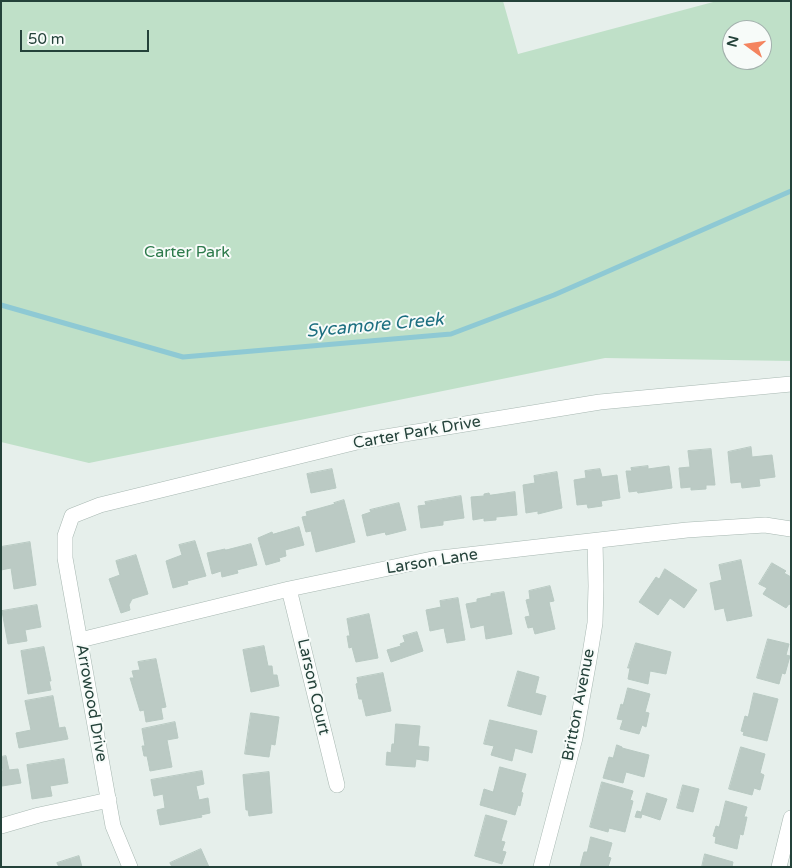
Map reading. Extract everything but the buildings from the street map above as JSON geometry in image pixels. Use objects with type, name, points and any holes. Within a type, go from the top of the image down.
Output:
[{"type":"street","name":"Carter Park Drive","points":[[65,536],[72,516],[100,505],[361,441],[600,402],[791,384]]},
{"type":"street","name":"Larson Lane","points":[[80,640],[290,588],[432,559],[686,530],[765,525],[791,529]]},
{"type":"street","name":"Arrowood Drive","points":[[65,536],[65,558],[114,826],[130,867]]},
{"type":"street","name":"Britton Avenue","points":[[541,867],[575,738],[590,660],[596,586],[595,541]]},
{"type":"street","name":"Larson Court","points":[[290,588],[337,785]]},
{"type":"street","points":[[1,826],[39,815],[109,800]]},
{"type":"street","points":[[779,867],[791,818]]},
{"type":"green space","name":"Carter Park","points":[[1,1],[503,1],[518,54],[717,1],[791,1],[791,361],[605,358],[89,463],[1,442]]},
{"type":"waterway","name":"Sycamore Creek","points":[[1,305],[183,357],[451,334],[554,295],[791,191]]}]
